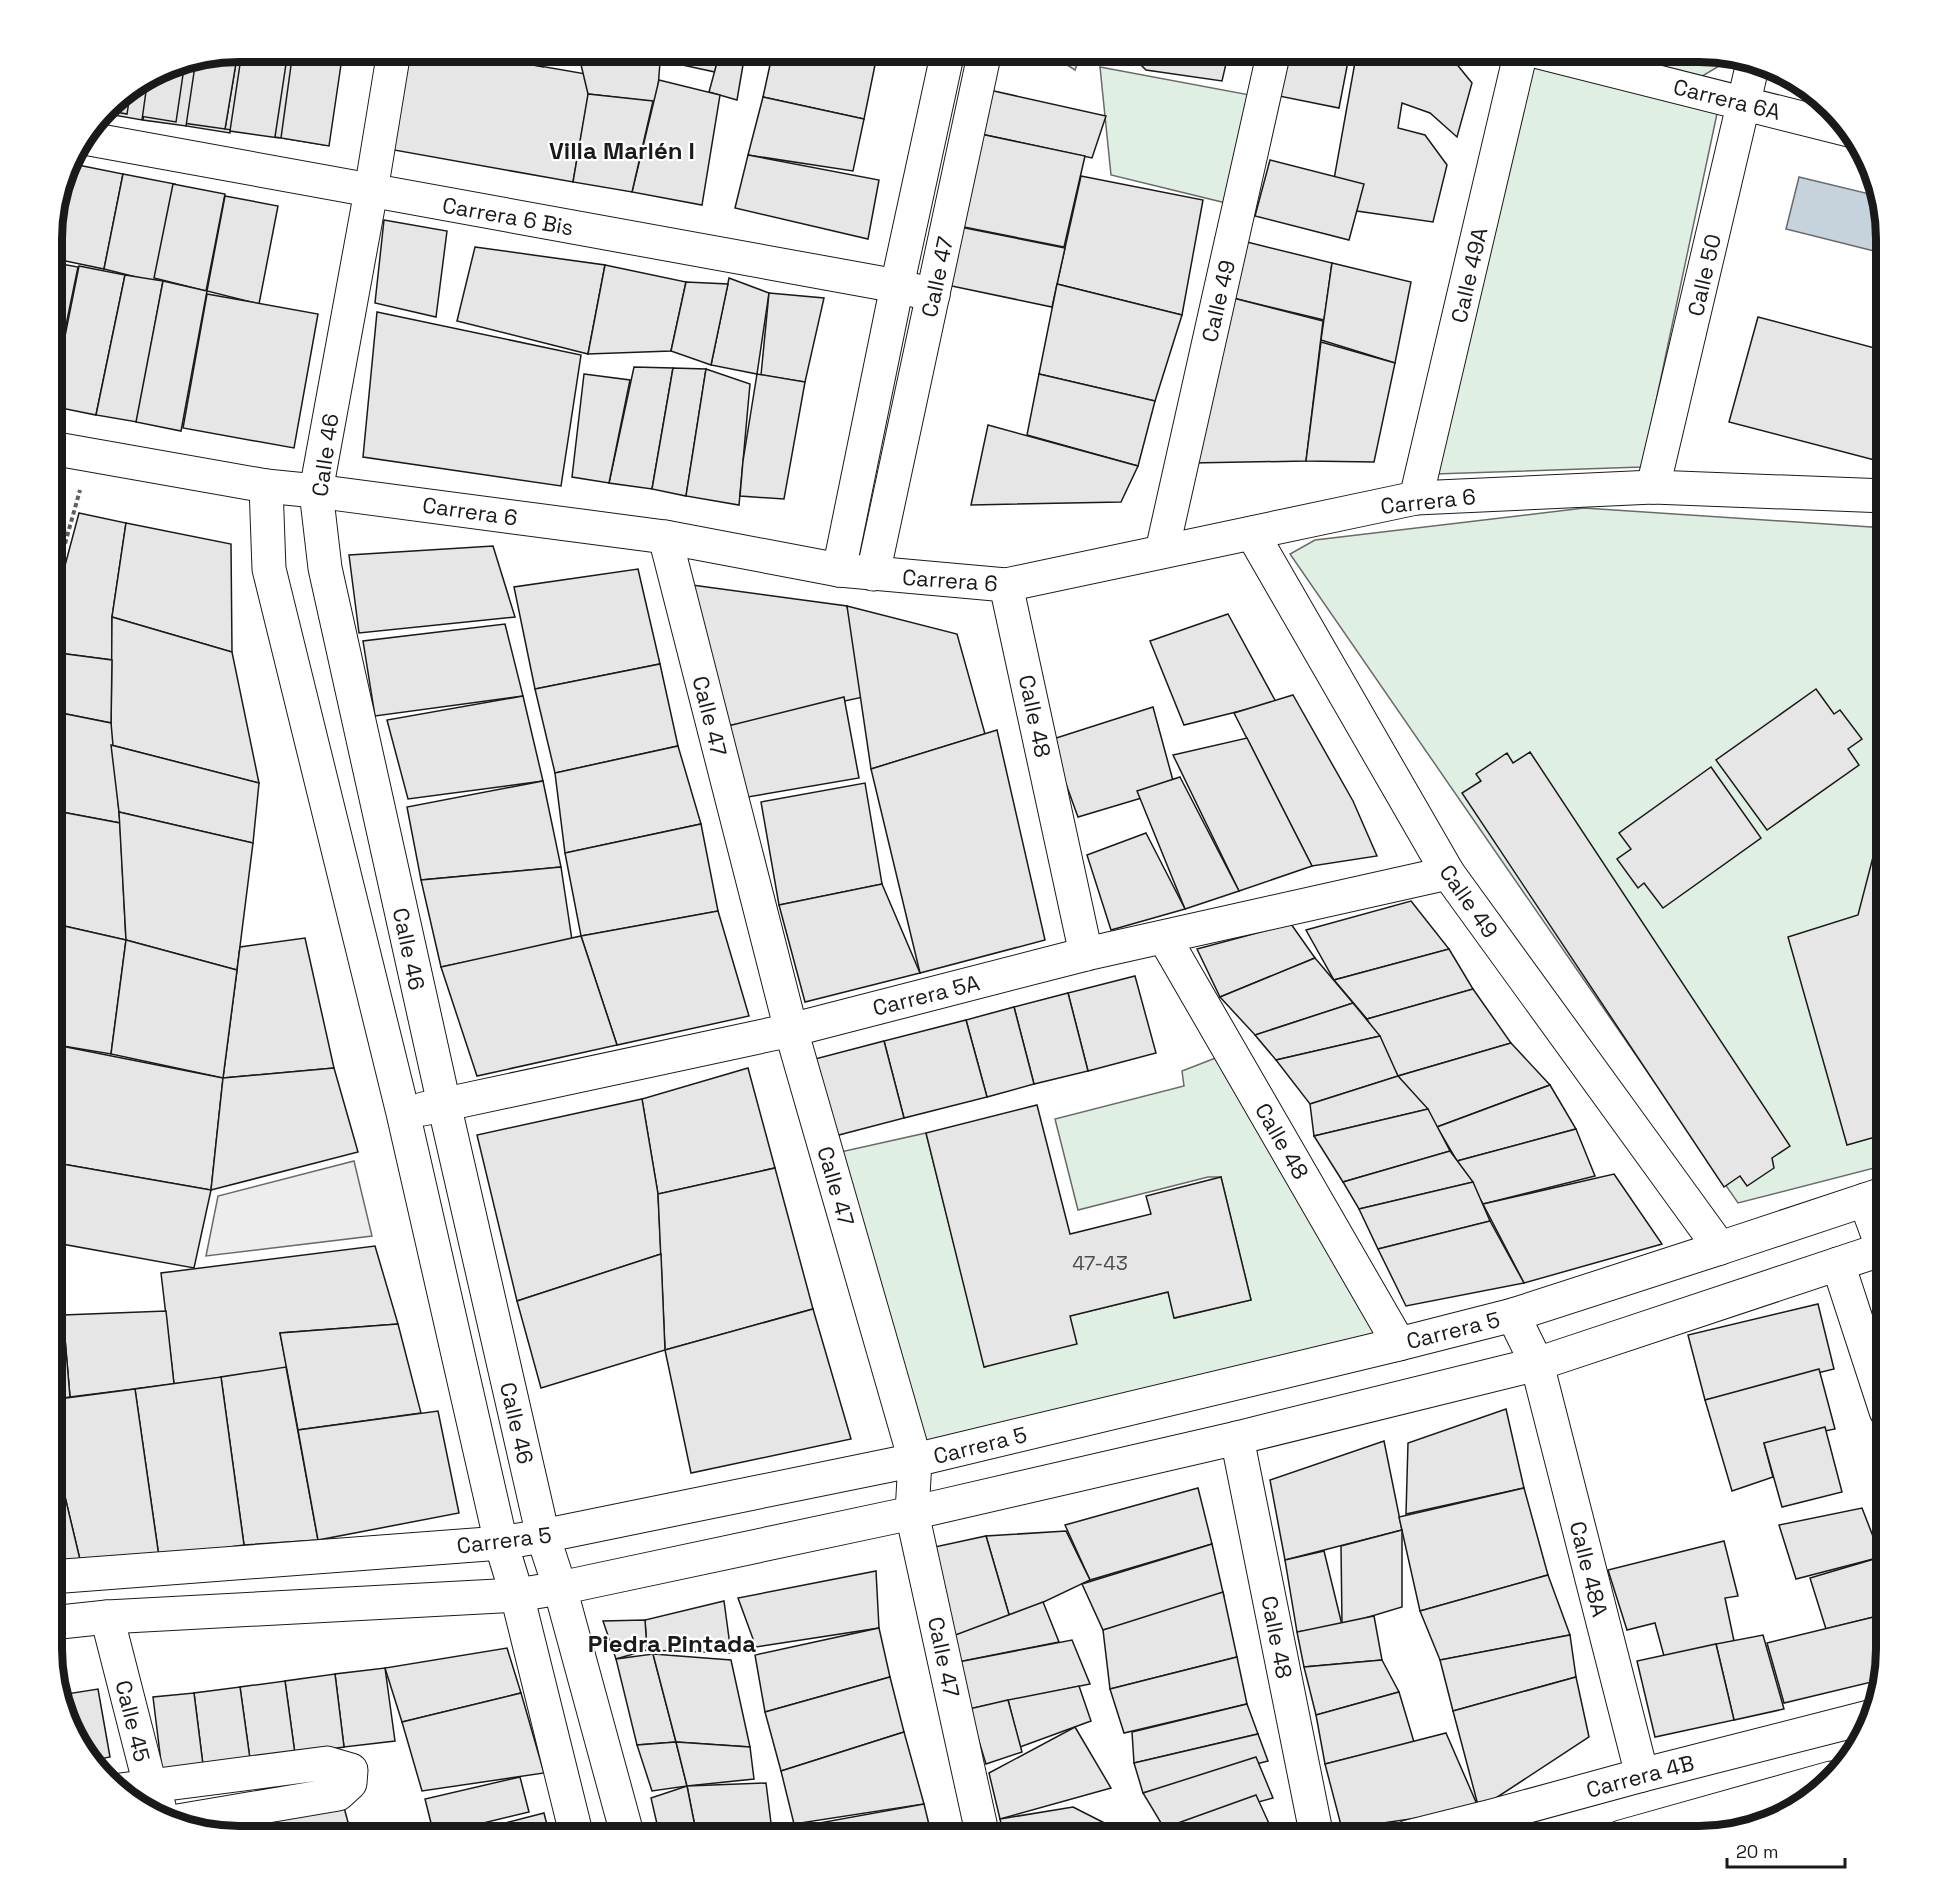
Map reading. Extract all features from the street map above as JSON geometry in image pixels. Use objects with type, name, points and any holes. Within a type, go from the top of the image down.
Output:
[{"type":"street","name":"Calle 46","points":[[392,62],[316,491],[325,568],[543,1536],[560,1588],[625,1826]]},
{"type":"street","name":"Calle 47","points":[[839,570],[946,62]]},
{"type":"street","name":"Calle 47","points":[[873,574],[983,62]]},
{"type":"street","name":"Calle 49","points":[[1162,551],[1272,62]]},
{"type":"street","name":"Calle 49A","points":[[1416,498],[1518,62]]},
{"type":"street","name":"Carrera 6A","points":[[1578,62],[1836,127]]},
{"type":"street","name":"Calle 50","points":[[1653,487],[1751,70]]},
{"type":"street","name":"Carrera 6 Bis","points":[[91,139],[933,294]]},
{"type":"street","name":"Carrera 6","points":[[62,450],[266,486],[665,537],[839,570],[1006,585],[1416,498],[1653,487],[1876,496]]},
{"type":"street","name":"Calle 46","points":[[266,486],[269,569],[403,1113],[501,1543],[517,1595],[574,1826]]},
{"type":"street","name":"Calle 49","points":[[1252,532],[1448,873],[1720,1248]]},
{"type":"street","name":"Calle 47","points":[[665,537],[790,1030],[915,1460],[912,1513],[981,1826]]},
{"type":"street","name":"Calle 48","points":[[1006,585],[1086,954]]},
{"type":"street","name":"Carrera 5A","points":[[403,1113],[790,1030],[1086,954],[1448,873]]},
{"type":"street","name":"Calle 48","points":[[1164,938],[1399,1344]]},
{"type":"street","name":"Carrera 5","points":[[62,1576],[501,1543],[915,1460],[1513,1315],[1876,1196]]},
{"type":"street","points":[[62,1622],[107,1617],[517,1595],[560,1588],[912,1513],[1238,1438],[1537,1364],[1838,1264],[1876,1255]]},
{"type":"street","points":[[1838,1264],[1876,1380]]},
{"type":"street","name":"Calle 48A","points":[[1513,1315],[1537,1364],[1642,1775]]},
{"type":"street","name":"Calle 48","points":[[1238,1438],[1315,1826]]},
{"type":"street","name":"Calle 45","points":[[107,1617],[135,1787],[148,1802]]},
{"type":"street","name":"Carrera 4B","points":[[1498,1826],[1642,1775],[1861,1719]]},
{"type":"street","points":[[135,1787],[327,1762],[351,1770],[350,1784],[338,1794],[187,1819]]},
{"type":"street","points":[[1660,1826],[1816,1782]]},
{"type":"path","points":[[62,555],[90,455]]},
{"type":"green space","points":[[1063,62],[1078,62],[1075,70]]},
{"type":"green space","points":[[1525,62],[1541,62],[1718,109],[1642,467],[1435,474]]},
{"type":"green space","points":[[1619,62],[1723,64],[1694,81]]},
{"type":"green space","points":[[1100,67],[1250,95],[1226,203],[1111,175]]},
{"type":"green space","points":[[1584,508],[1876,527],[1876,1168],[1738,1203],[1290,554],[1315,540]]},
{"type":"green space","points":[[1231,1052],[1399,1344],[915,1460],[827,1155],[926,1133],[985,1367],[1070,1316],[1168,1292],[1175,1318],[1251,1300],[1221,1177],[1208,1177],[1078,1210],[1055,1119],[1184,1086],[1182,1071]]},
{"type":"shaded area","points":[[1799,177],[1869,194],[1875,226],[1876,252],[1786,229]]},
{"type":"shaded area","points":[[354,1161],[372,1236],[206,1256],[218,1196]]},
{"type":"building","points":[[236,62],[286,62],[275,137],[225,129]]},
{"type":"building","points":[[236,62],[225,129],[176,122],[184,71],[204,65]]},
{"type":"building","points":[[240,62],[290,62],[279,138],[230,131]]},
{"type":"building","points":[[242,62],[230,133],[186,126],[195,67]]},
{"type":"building","points":[[286,62],[336,62],[324,145],[275,137]]},
{"type":"building","points":[[291,62],[341,62],[329,146],[281,138]]},
{"type":"building","points":[[408,62],[517,62],[592,75],[573,182],[394,150]]},
{"type":"building","points":[[516,62],[544,62],[543,67]]},
{"type":"building","points":[[580,62],[660,62],[657,102],[588,94]]},
{"type":"building","points":[[673,62],[717,62],[715,72]]},
{"type":"building","points":[[717,62],[743,65],[737,100],[709,92]]},
{"type":"building","points":[[771,62],[860,62],[875,65],[864,119],[763,97]]},
{"type":"building","points":[[1138,62],[1226,62],[1222,81],[1146,70]]},
{"type":"building","points":[[1281,62],[1348,62],[1339,108],[1274,95]]},
{"type":"building","points":[[1355,62],[1455,62],[1472,83],[1457,137],[1430,113],[1402,103],[1398,128],[1425,135],[1447,165],[1433,222],[1329,207]]},
{"type":"building","points":[[195,67],[186,126],[143,120],[148,86],[170,75]]},
{"type":"building","points":[[184,71],[176,122],[127,114],[129,99],[140,91],[170,75]]},
{"type":"building","points":[[659,80],[720,95],[702,205],[632,192]]},
{"type":"building","points":[[147,87],[142,120],[112,115]]},
{"type":"building","points":[[985,89],[1106,116],[1092,158],[976,133]]},
{"type":"building","points":[[588,94],[653,101],[632,192],[573,182]]},
{"type":"building","points":[[763,97],[864,119],[853,171],[748,155]]},
{"type":"building","points":[[129,99],[127,114],[115,112]]},
{"type":"building","points":[[976,133],[1085,156],[1064,247],[954,225]]},
{"type":"building","points":[[748,155],[879,180],[868,239],[735,208]]},
{"type":"building","points":[[1270,160],[1364,184],[1349,240],[1255,216]]},
{"type":"building","points":[[78,165],[123,174],[104,269],[62,260],[63,215]]},
{"type":"building","points":[[123,174],[175,184],[156,282],[104,269]]},
{"type":"building","points":[[1081,176],[1203,200],[1182,315],[1057,284]]},
{"type":"building","points":[[173,184],[225,194],[206,291],[154,278]]},
{"type":"building","points":[[225,196],[278,206],[259,304],[207,291]]},
{"type":"building","points":[[384,220],[447,231],[436,317],[375,303]]},
{"type":"building","points":[[955,226],[1065,248],[1052,307],[942,284]]},
{"type":"building","points":[[1243,241],[1332,263],[1324,320],[1229,297]]},
{"type":"building","points":[[475,247],[605,265],[588,354],[457,321]]},
{"type":"building","points":[[1332,263],[1411,282],[1395,363],[1321,340]]},
{"type":"building","points":[[62,264],[78,267],[62,345]]},
{"type":"building","points":[[605,265],[686,282],[671,351],[588,354]]},
{"type":"building","points":[[79,266],[125,275],[96,415],[62,408],[62,351]]},
{"type":"building","points":[[125,275],[163,281],[137,422],[96,415]]},
{"type":"building","points":[[729,278],[769,293],[757,374],[711,365]]},
{"type":"building","points":[[163,281],[207,291],[181,431],[136,422]]},
{"type":"building","points":[[686,282],[728,284],[711,365],[671,351]]},
{"type":"building","points":[[1057,284],[1182,315],[1155,401],[1039,374]]},
{"type":"building","points":[[769,293],[824,298],[805,382],[761,375]]},
{"type":"building","points":[[207,294],[318,314],[294,448],[183,428]]},
{"type":"building","points":[[1229,297],[1323,321],[1306,461],[1191,463]]},
{"type":"building","points":[[377,312],[581,355],[561,486],[363,457]]},
{"type":"building","points":[[1758,317],[1876,348],[1876,460],[1729,422]]},
{"type":"building","points":[[1321,342],[1395,363],[1374,462],[1306,461]]},
{"type":"building","points":[[634,367],[673,368],[652,489],[609,483]]},
{"type":"building","points":[[673,368],[706,369],[686,496],[652,489]]},
{"type":"building","points":[[706,369],[750,384],[739,505],[686,496]]},
{"type":"building","points":[[584,374],[630,380],[609,483],[572,477]]},
{"type":"building","points":[[757,374],[805,382],[784,499],[740,496],[743,461]]},
{"type":"building","points":[[1039,374],[1155,401],[1138,466],[1027,435]]},
{"type":"building","points":[[988,425],[1138,466],[1121,502],[971,505]]},
{"type":"building","points":[[79,513],[126,523],[112,617],[112,660],[62,653],[62,577]]},
{"type":"building","points":[[126,523],[231,544],[232,652],[112,617]]},
{"type":"building","points":[[493,546],[515,617],[359,633],[349,555]]},
{"type":"building","points":[[638,569],[660,664],[535,689],[514,587]]},
{"type":"building","points":[[692,585],[847,606],[868,696],[728,726]]},
{"type":"building","points":[[847,606],[957,634],[985,734],[871,769]]},
{"type":"building","points":[[1228,614],[1276,702],[1184,725],[1150,641]]},
{"type":"building","points":[[112,617],[232,652],[259,783],[111,745]]},
{"type":"building","points":[[505,624],[523,696],[375,716],[363,641]]},
{"type":"building","points":[[62,653],[112,660],[111,723],[62,713]]},
{"type":"building","points":[[660,664],[678,746],[555,773],[535,689]]},
{"type":"building","points":[[1816,689],[1834,714],[1840,710],[1862,739],[1848,749],[1859,765],[1767,830],[1716,760]]},
{"type":"building","points":[[1293,695],[1353,801],[1377,856],[1312,866],[1234,713]]},
{"type":"building","points":[[523,696],[543,781],[408,799],[387,720]]},
{"type":"building","points":[[844,697],[859,778],[748,797],[728,726]]},
{"type":"building","points":[[1153,707],[1175,788],[1078,817],[1050,740]]},
{"type":"building","points":[[62,713],[111,723],[120,823],[62,812]]},
{"type":"building","points":[[997,730],[1045,940],[920,973],[871,769]]},
{"type":"building","points":[[1247,738],[1312,866],[1239,891],[1173,755]]},
{"type":"building","points":[[111,745],[259,783],[253,843],[119,812]]},
{"type":"building","points":[[678,746],[701,824],[565,853],[555,773]]},
{"type":"building","points":[[1530,752],[1790,1146],[1772,1158],[1774,1168],[1747,1186],[1740,1176],[1724,1187],[1462,793],[1481,781],[1476,774],[1507,753],[1513,763]]},
{"type":"building","points":[[1711,767],[1761,838],[1663,908],[1644,883],[1638,888],[1617,859],[1631,849],[1619,833]]},
{"type":"building","points":[[1180,777],[1239,891],[1185,909],[1137,791]]},
{"type":"building","points":[[543,781],[561,867],[421,880],[407,807]]},
{"type":"building","points":[[865,783],[882,884],[779,905],[761,802]]},
{"type":"building","points":[[62,812],[120,823],[126,940],[62,925]]},
{"type":"building","points":[[119,812],[253,843],[237,970],[126,940]]},
{"type":"building","points":[[701,824],[718,911],[581,936],[565,853]]},
{"type":"building","points":[[1146,833],[1185,909],[1111,930],[1087,855]]},
{"type":"building","points":[[1876,846],[1876,1137],[1847,1145],[1788,937],[1858,915]]},
{"type":"building","points":[[561,867],[572,940],[441,967],[421,880]]},
{"type":"building","points":[[882,884],[920,973],[805,1002],[779,905]]},
{"type":"building","points":[[1411,901],[1449,949],[1334,980],[1306,930]]},
{"type":"building","points":[[718,911],[749,1016],[617,1045],[581,936]]},
{"type":"building","points":[[1291,924],[1315,958],[1220,997],[1197,949]]},
{"type":"building","points":[[62,925],[126,940],[111,1054],[62,1046]]},
{"type":"building","points":[[581,936],[617,1045],[477,1076],[441,967]]},
{"type":"building","points":[[305,938],[334,1068],[223,1078],[240,947]]},
{"type":"building","points":[[126,940],[237,970],[223,1078],[111,1054]]},
{"type":"building","points":[[1449,949],[1473,989],[1367,1019],[1334,980]]},
{"type":"building","points":[[1315,958],[1353,1003],[1255,1035],[1220,997]]},
{"type":"building","points":[[1135,976],[1156,1053],[1088,1071],[1068,993]]},
{"type":"building","points":[[1473,989],[1511,1043],[1398,1076],[1367,1019]]},
{"type":"building","points":[[1068,993],[1088,1071],[1034,1084],[1014,1007]]},
{"type":"building","points":[[1353,1003],[1380,1036],[1276,1060],[1255,1035]]},
{"type":"building","points":[[1014,1007],[1034,1084],[987,1097],[966,1020]]},
{"type":"building","points":[[966,1020],[987,1097],[904,1118],[884,1041]]},
{"type":"building","points":[[1380,1036],[1398,1076],[1310,1104],[1276,1060]]},
{"type":"building","points":[[884,1041],[904,1118],[835,1136],[815,1059]]},
{"type":"building","points":[[1511,1043],[1550,1085],[1437,1127],[1398,1076]]},
{"type":"building","points":[[62,1046],[223,1078],[211,1190],[62,1164]]},
{"type":"building","points":[[334,1068],[358,1152],[211,1190],[223,1078]]},
{"type":"building","points":[[748,1068],[775,1168],[658,1194],[642,1099]]},
{"type":"building","points":[[1398,1076],[1428,1109],[1314,1136],[1310,1104]]},
{"type":"building","points":[[1550,1085],[1576,1129],[1457,1161],[1437,1127]]},
{"type":"building","points":[[642,1099],[658,1194],[661,1254],[517,1301],[477,1135]]},
{"type":"building","points":[[1037,1105],[1070,1234],[1151,1214],[1146,1196],[1221,1177],[1251,1300],[1174,1318],[1168,1292],[1070,1316],[1077,1344],[984,1367],[926,1133]]},
{"type":"building","points":[[1428,1109],[1450,1151],[1343,1182],[1314,1136]]},
{"type":"building","points":[[1576,1129],[1595,1176],[1483,1204],[1457,1161]]},
{"type":"building","points":[[1450,1151],[1473,1182],[1359,1209],[1343,1182]]},
{"type":"building","points":[[62,1164],[211,1190],[194,1268],[62,1244]]},
{"type":"building","points":[[775,1168],[813,1309],[665,1350],[658,1194]]},
{"type":"building","points":[[1614,1174],[1662,1244],[1524,1283],[1483,1204]]},
{"type":"building","points":[[1473,1182],[1490,1221],[1378,1249],[1359,1209]]},
{"type":"building","points":[[1490,1221],[1524,1283],[1406,1306],[1378,1249]]},
{"type":"building","points":[[375,1246],[398,1324],[280,1333],[287,1368],[174,1384],[161,1273]]},
{"type":"building","points":[[661,1254],[665,1350],[541,1388],[517,1301]]},
{"type":"building","points":[[1818,1304],[1834,1369],[1705,1400],[1688,1335]]},
{"type":"building","points":[[813,1309],[851,1439],[691,1473],[665,1350]]},
{"type":"building","points":[[166,1311],[174,1384],[70,1397],[63,1315]]},
{"type":"building","points":[[62,1315],[70,1397],[62,1398]]},
{"type":"building","points":[[398,1324],[421,1413],[298,1430],[280,1333]]},
{"type":"building","points":[[286,1367],[318,1540],[244,1545],[221,1377]]},
{"type":"building","points":[[1819,1369],[1835,1429],[1764,1443],[1773,1477],[1732,1491],[1705,1400]]},
{"type":"building","points":[[221,1377],[244,1545],[159,1557],[135,1389]]},
{"type":"building","points":[[135,1389],[159,1557],[82,1568],[62,1484],[62,1399]]},
{"type":"building","points":[[1506,1409],[1524,1488],[1406,1514],[1408,1443]]},
{"type":"building","points":[[438,1411],[459,1513],[318,1540],[298,1430]]},
{"type":"building","points":[[1825,1427],[1842,1492],[1782,1507],[1764,1443]]},
{"type":"building","points":[[1384,1441],[1402,1530],[1285,1560],[1270,1480]]},
{"type":"building","points":[[62,1484],[82,1568],[62,1571]]},
{"type":"building","points":[[1198,1488],[1212,1544],[1090,1580],[1065,1525]]},
{"type":"building","points":[[1524,1488],[1548,1575],[1420,1611],[1399,1517]]},
{"type":"building","points":[[1862,1508],[1876,1544],[1876,1558],[1796,1579],[1779,1525]]},
{"type":"building","points":[[1402,1530],[1402,1607],[1342,1625],[1341,1546]]},
{"type":"building","points":[[1066,1531],[1090,1580],[1010,1618],[986,1536]]},
{"type":"building","points":[[986,1536],[1010,1618],[950,1637],[930,1548]]},
{"type":"building","points":[[1724,1541],[1738,1596],[1725,1598],[1734,1641],[1664,1656],[1655,1623],[1627,1630],[1608,1570]]},
{"type":"building","points":[[1212,1544],[1224,1597],[1103,1630],[1082,1584]]},
{"type":"building","points":[[1324,1551],[1342,1625],[1297,1632],[1285,1560]]},
{"type":"building","points":[[1876,1558],[1876,1616],[1826,1629],[1810,1578]]},
{"type":"building","points":[[876,1571],[879,1628],[756,1647],[738,1598]]},
{"type":"building","points":[[1548,1575],[1570,1635],[1440,1660],[1420,1611]]},
{"type":"building","points":[[1223,1592],[1237,1657],[1110,1689],[1103,1630]]},
{"type":"building","points":[[724,1601],[731,1653],[647,1650],[645,1620]]},
{"type":"building","points":[[1043,1602],[1059,1642],[948,1664],[950,1637]]},
{"type":"building","points":[[1374,1616],[1382,1660],[1304,1667],[1297,1632]]},
{"type":"building","points":[[1876,1616],[1876,1650],[1872,1682],[1784,1703],[1767,1643]]},
{"type":"building","points":[[645,1620],[647,1650],[616,1659],[603,1621]]},
{"type":"building","points":[[879,1628],[890,1677],[765,1712],[755,1655]]},
{"type":"building","points":[[1570,1635],[1576,1677],[1453,1711],[1440,1660]]},
{"type":"building","points":[[1763,1635],[1784,1709],[1734,1720],[1716,1644]]},
{"type":"building","points":[[1072,1640],[1090,1684],[969,1709],[948,1664]]},
{"type":"building","points":[[1716,1644],[1734,1720],[1655,1737],[1637,1661]]},
{"type":"building","points":[[507,1648],[521,1693],[402,1722],[385,1668]]},
{"type":"building","points":[[653,1654],[676,1742],[637,1745],[616,1659]]},
{"type":"building","points":[[653,1654],[731,1660],[750,1747],[676,1742]]},
{"type":"building","points":[[1237,1657],[1247,1704],[1124,1733],[1110,1689]]},
{"type":"building","points":[[1382,1660],[1399,1692],[1316,1715],[1304,1667]]},
{"type":"building","points":[[385,1668],[395,1741],[344,1747],[335,1674]]},
{"type":"building","points":[[335,1674],[344,1747],[295,1754],[285,1681]]},
{"type":"building","points":[[890,1677],[904,1732],[781,1771],[765,1712]]},
{"type":"building","points":[[1576,1677],[1589,1737],[1479,1809],[1453,1711]]},
{"type":"building","points":[[285,1681],[295,1754],[250,1759],[240,1687]]},
{"type":"building","points":[[1079,1686],[1091,1721],[1020,1747],[1008,1700]]},
{"type":"building","points":[[240,1687],[250,1759],[203,1765],[194,1693]]},
{"type":"building","points":[[98,1689],[110,1757],[100,1759],[91,1748],[75,1718],[67,1694]]},
{"type":"building","points":[[1399,1692],[1414,1742],[1325,1764],[1316,1715]]},
{"type":"building","points":[[194,1693],[203,1765],[162,1770],[153,1697]]},
{"type":"building","points":[[521,1693],[544,1773],[422,1791],[402,1722]]},
{"type":"building","points":[[1008,1700],[1022,1752],[986,1764],[969,1709]]},
{"type":"building","points":[[1247,1704],[1258,1734],[1134,1763],[1132,1732]]},
{"type":"building","points":[[1075,1727],[1111,1788],[1000,1819],[989,1773]]},
{"type":"building","points":[[904,1732],[924,1804],[794,1824],[781,1771]]},
{"type":"building","points":[[1446,1733],[1479,1809],[1363,1826],[1341,1826],[1325,1764]]},
{"type":"building","points":[[1258,1734],[1268,1761],[1143,1793],[1134,1763]]},
{"type":"building","points":[[676,1742],[687,1786],[652,1791],[637,1745]]},
{"type":"building","points":[[676,1742],[750,1747],[754,1779],[687,1786]]},
{"type":"building","points":[[1256,1757],[1273,1798],[1171,1826],[1163,1826],[1143,1793]]},
{"type":"building","points":[[520,1777],[529,1812],[471,1826],[432,1826],[425,1799]]},
{"type":"building","points":[[766,1783],[771,1826],[695,1826],[687,1786]]},
{"type":"building","points":[[687,1786],[695,1826],[657,1826],[651,1798]]},
{"type":"building","points":[[1256,1795],[1270,1826],[1170,1826]]},
{"type":"building","points":[[342,1800],[349,1826],[277,1826],[275,1817]]},
{"type":"building","points":[[924,1804],[929,1826],[803,1826]]},
{"type":"building","points":[[1073,1807],[1110,1826],[1002,1826],[1000,1819]]},
{"type":"building","points":[[544,1813],[547,1826],[494,1826]]},
{"type":"building","points":[[275,1817],[277,1826],[242,1826]]},
{"type":"district","name":"Villa Marlén I","points":[[622,150]]},
{"type":"district","name":"Piedra Pintada","points":[[672,1643]]}]
